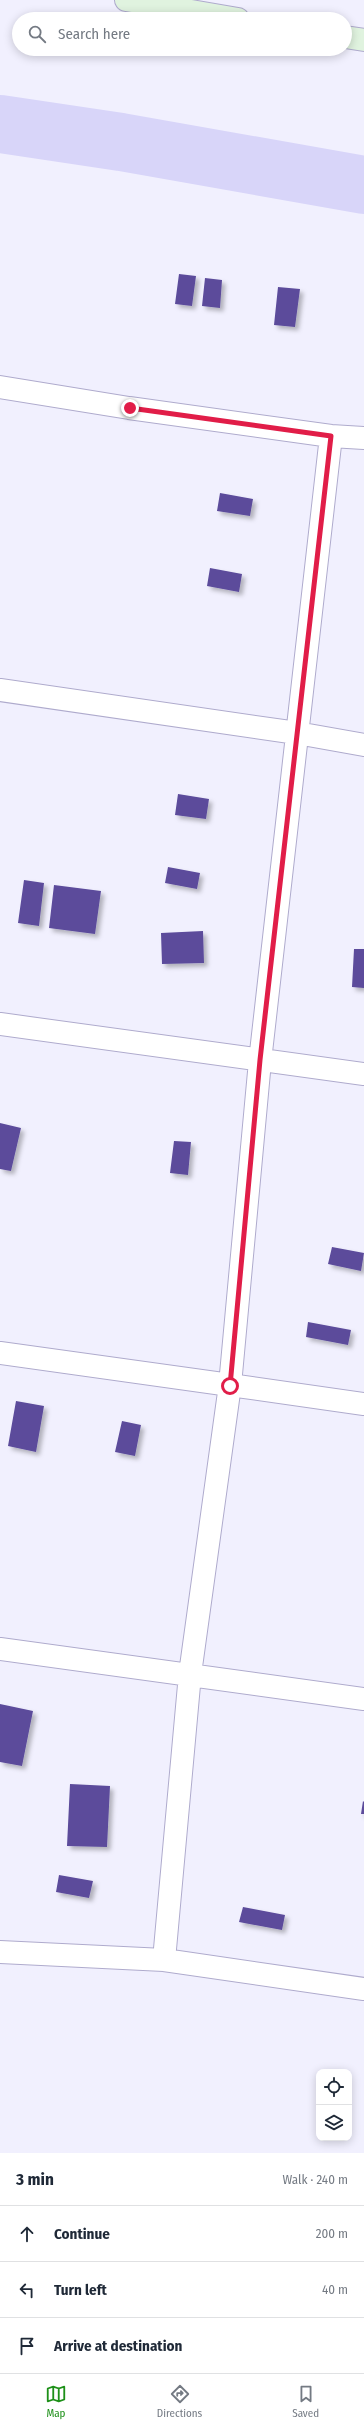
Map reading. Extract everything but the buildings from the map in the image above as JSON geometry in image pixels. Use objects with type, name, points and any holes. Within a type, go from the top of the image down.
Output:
[{"type":"main road","points":[[126,0],[197,12]]},
{"type":"main road","points":[[352,38],[364,40]]},
{"type":"street","points":[[0,386],[130,408],[331,436],[364,438]]},
{"type":"street","points":[[164,1960],[190,1674],[230,1386],[260,1060],[331,436]]},
{"type":"street","points":[[0,690],[296,733],[364,745]]},
{"type":"street","points":[[0,1024],[364,1074]]},
{"type":"street","points":[[0,1353],[364,1404]]},
{"type":"street","points":[[0,1649],[364,1699]]},
{"type":"street","points":[[0,1952],[164,1960],[364,1989]]},
{"type":"waterway","points":[[0,124],[121,142],[364,185]]},
{"type":"route","points":[[130,408],[331,436],[260,1060],[230,1386]]}]
